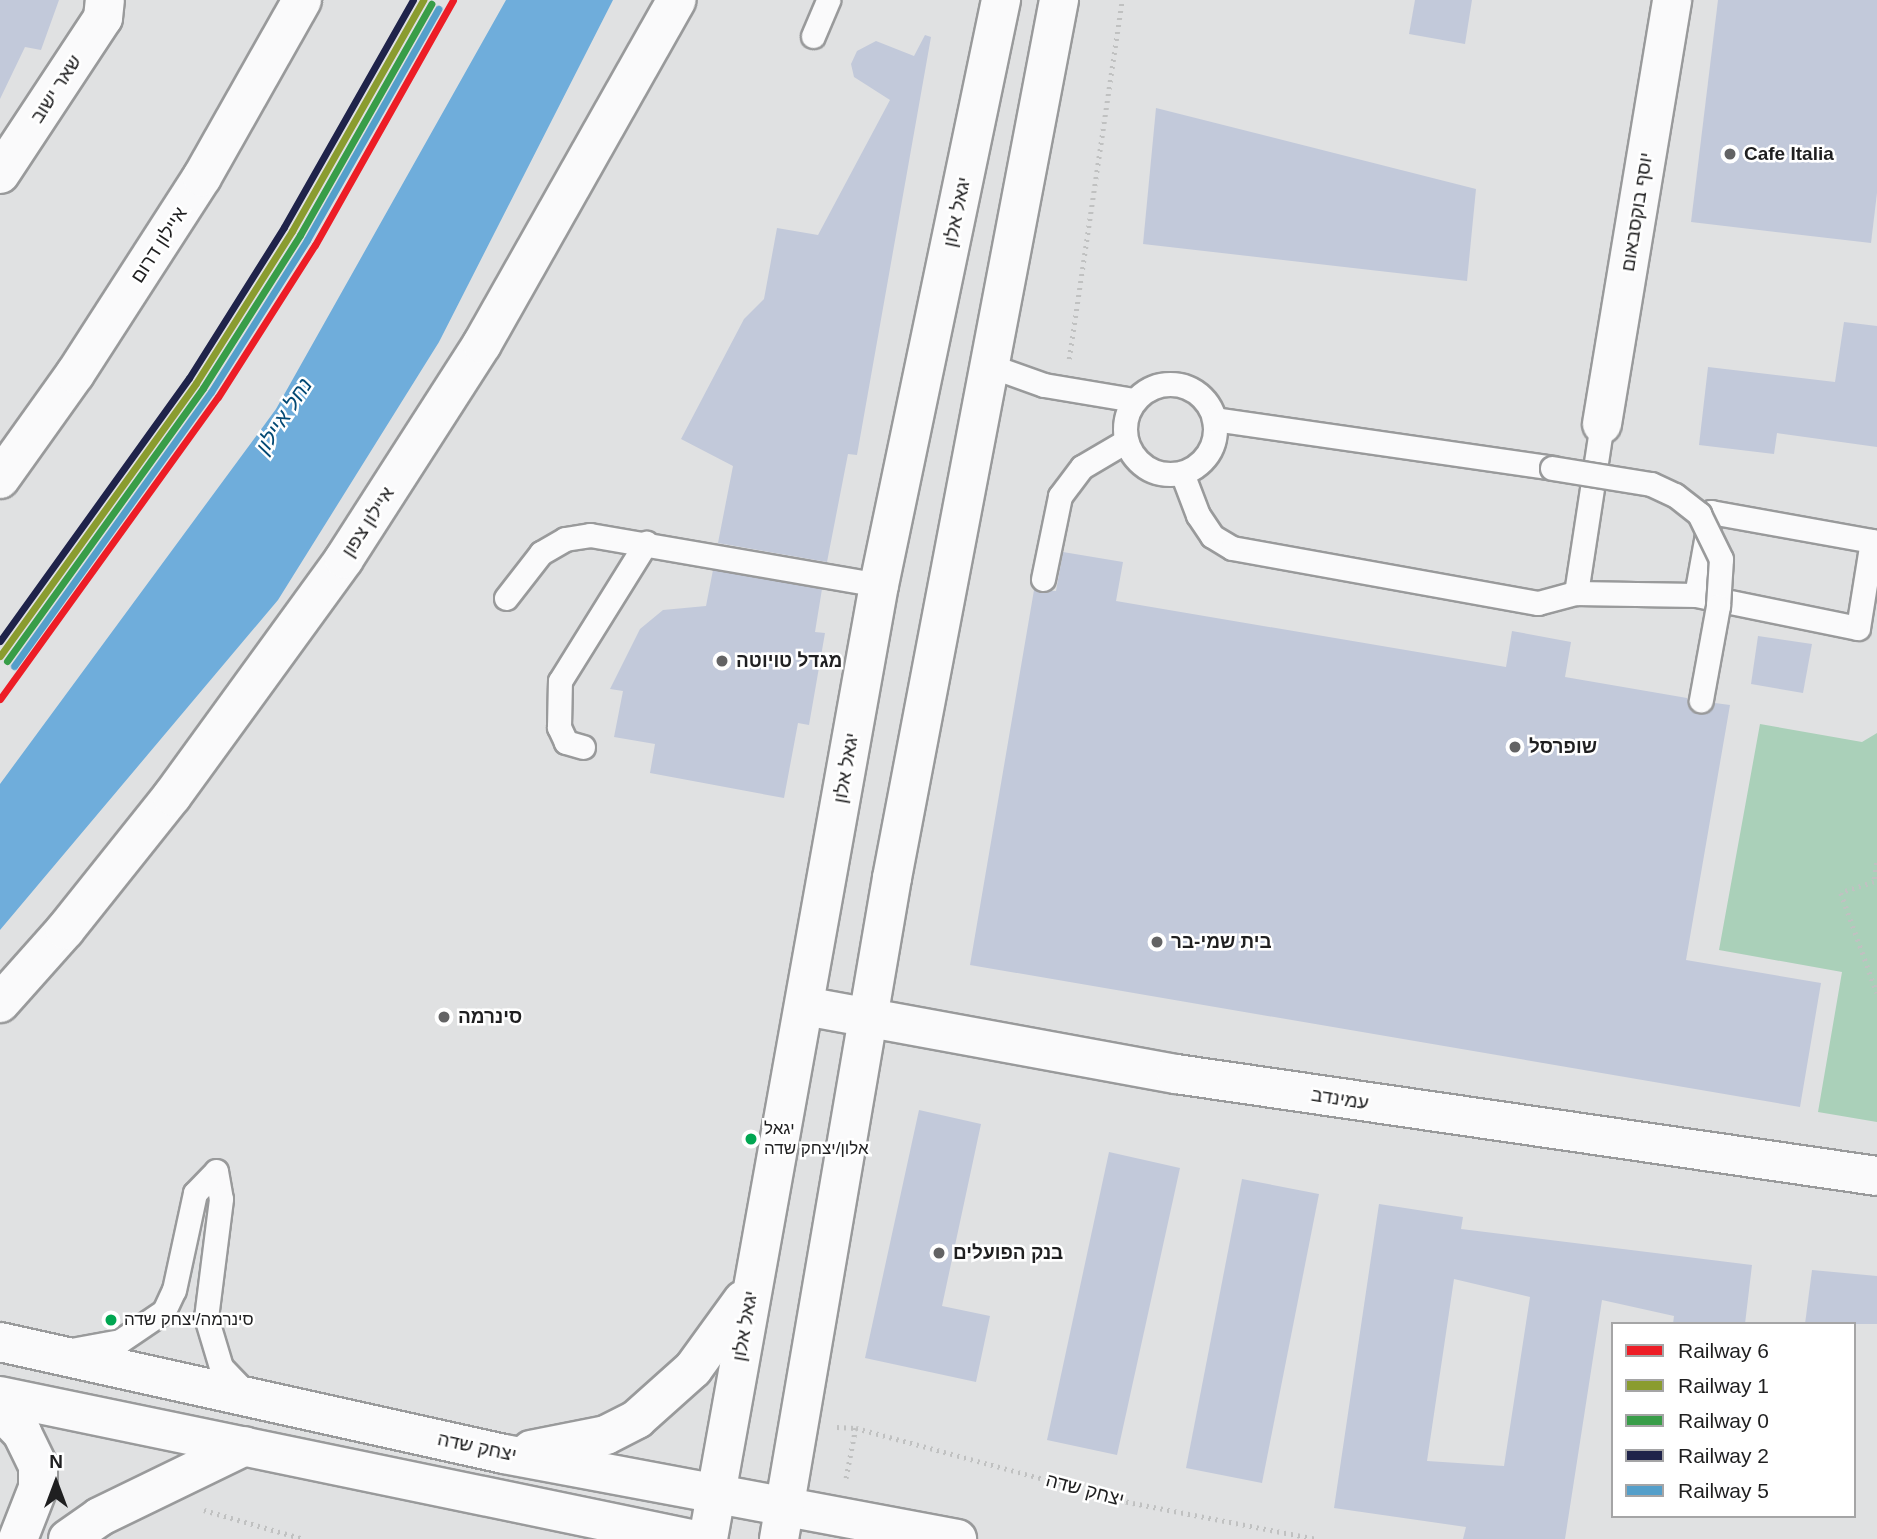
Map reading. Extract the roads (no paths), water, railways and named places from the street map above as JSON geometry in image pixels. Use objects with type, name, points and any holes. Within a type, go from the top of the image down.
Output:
[{"type":"main road","name":"שאר ישוב","points":[[0,174],[103,18],[105,0]]},
{"type":"main road","name":"איילון דרום","points":[[0,479],[75,374],[202,177],[302,0]]},
{"type":"main road","name":"איילון צפון","points":[[0,1003],[65,930],[172,796],[352,548],[482,344],[677,0]]},
{"type":"main road","name":"יגאל אלון","points":[[708,1539],[879,585],[1002,0]]},
{"type":"main road","points":[[782,1524],[867,1020],[988,365],[1059,0]]},
{"type":"main road","name":"יוסף בוקסבאום","points":[[1602,424],[1672,0]]},
{"type":"main road","name":"עמינדב","points":[[805,1006],[867,1020],[1217,1081],[1877,1177]]},
{"type":"main road","points":[[504,1454],[578,1443],[637,1419],[667,1396],[693,1368],[752,1286]]},
{"type":"main road","name":"יצחק שדה","points":[[0,1342],[504,1454],[715,1494],[782,1524],[957,1539]]},
{"type":"main road","points":[[0,1396],[691,1539]]},
{"type":"main road","points":[[0,1410],[22,1433],[38,1465],[38,1488],[18,1539]]},
{"type":"main road","points":[[68,1539],[99,1517],[245,1446]]},
{"type":"main road","points":[[416,1484],[575,1539]]},
{"type":"lane","points":[[813,36],[828,0]]},
{"type":"lane","points":[[988,365],[1063,388],[1134,400]]},
{"type":"lane","points":[[1158,385],[1187,387],[1199,394],[1214,419],[1215,433],[1205,458],[1182,473],[1147,468],[1126,441],[1127,413],[1134,400],[1158,385]]},
{"type":"lane","points":[[1214,419],[1651,484],[1675,495],[1699,514],[1721,559],[1700,700]]},
{"type":"lane","points":[[1576,593],[1602,424]]},
{"type":"lane","points":[[1044,579],[1060,496],[1082,467],[1126,441]]},
{"type":"lane","points":[[1182,473],[1198,515],[1212,536],[1232,548],[1538,603],[1576,593],[1696,595],[1858,628],[1872,541],[1711,512],[1696,595]]},
{"type":"lane","points":[[506,598],[541,553],[565,539],[590,535],[879,585]]},
{"type":"lane","points":[[583,747],[566,742],[559,727],[560,681],[646,543]]},
{"type":"lane","points":[[37,1350],[88,1348],[120,1341],[164,1311],[174,1290],[195,1194],[216,1171],[221,1199],[206,1317],[221,1367],[252,1398]]},
{"type":"water","name":"נחל איילון","points":[[506,0],[613,0],[439,342],[278,600],[0,930],[0,784],[276,409]]},
{"type":"rail line","name":"2","points":[[0,641],[189,378],[284,227],[413,0]]},
{"type":"rail line","name":"1","points":[[0,656],[196,383],[292,231],[423,0]]},
{"type":"rail line","name":"6","points":[[0,699],[218,397],[315,245],[453,0]]},
{"type":"rail line","name":"0","points":[[7,661],[203,388],[300,235],[431,4]]},
{"type":"rail line","name":"5","points":[[14,666],[211,392],[307,240],[438,9]]},
{"type":"place","name":"Cafe Italia","points":[[1730,154]]},
{"type":"place","name":"מגדל טויוטה","points":[[722,661]]},
{"type":"place","name":"שופרסל","points":[[1515,747]]},
{"type":"place","name":"בית שמי-בר","points":[[1157,942]]},
{"type":"place","name":"סינרמה","points":[[444,1017]]},
{"type":"place","name":"יגאל אלון/יצחק שדה","points":[[751,1139]]},
{"type":"place","name":"בנק הפועלים","points":[[939,1253]]},
{"type":"place","name":"סינרמה/יצחק שדה","points":[[111,1320]]}]
